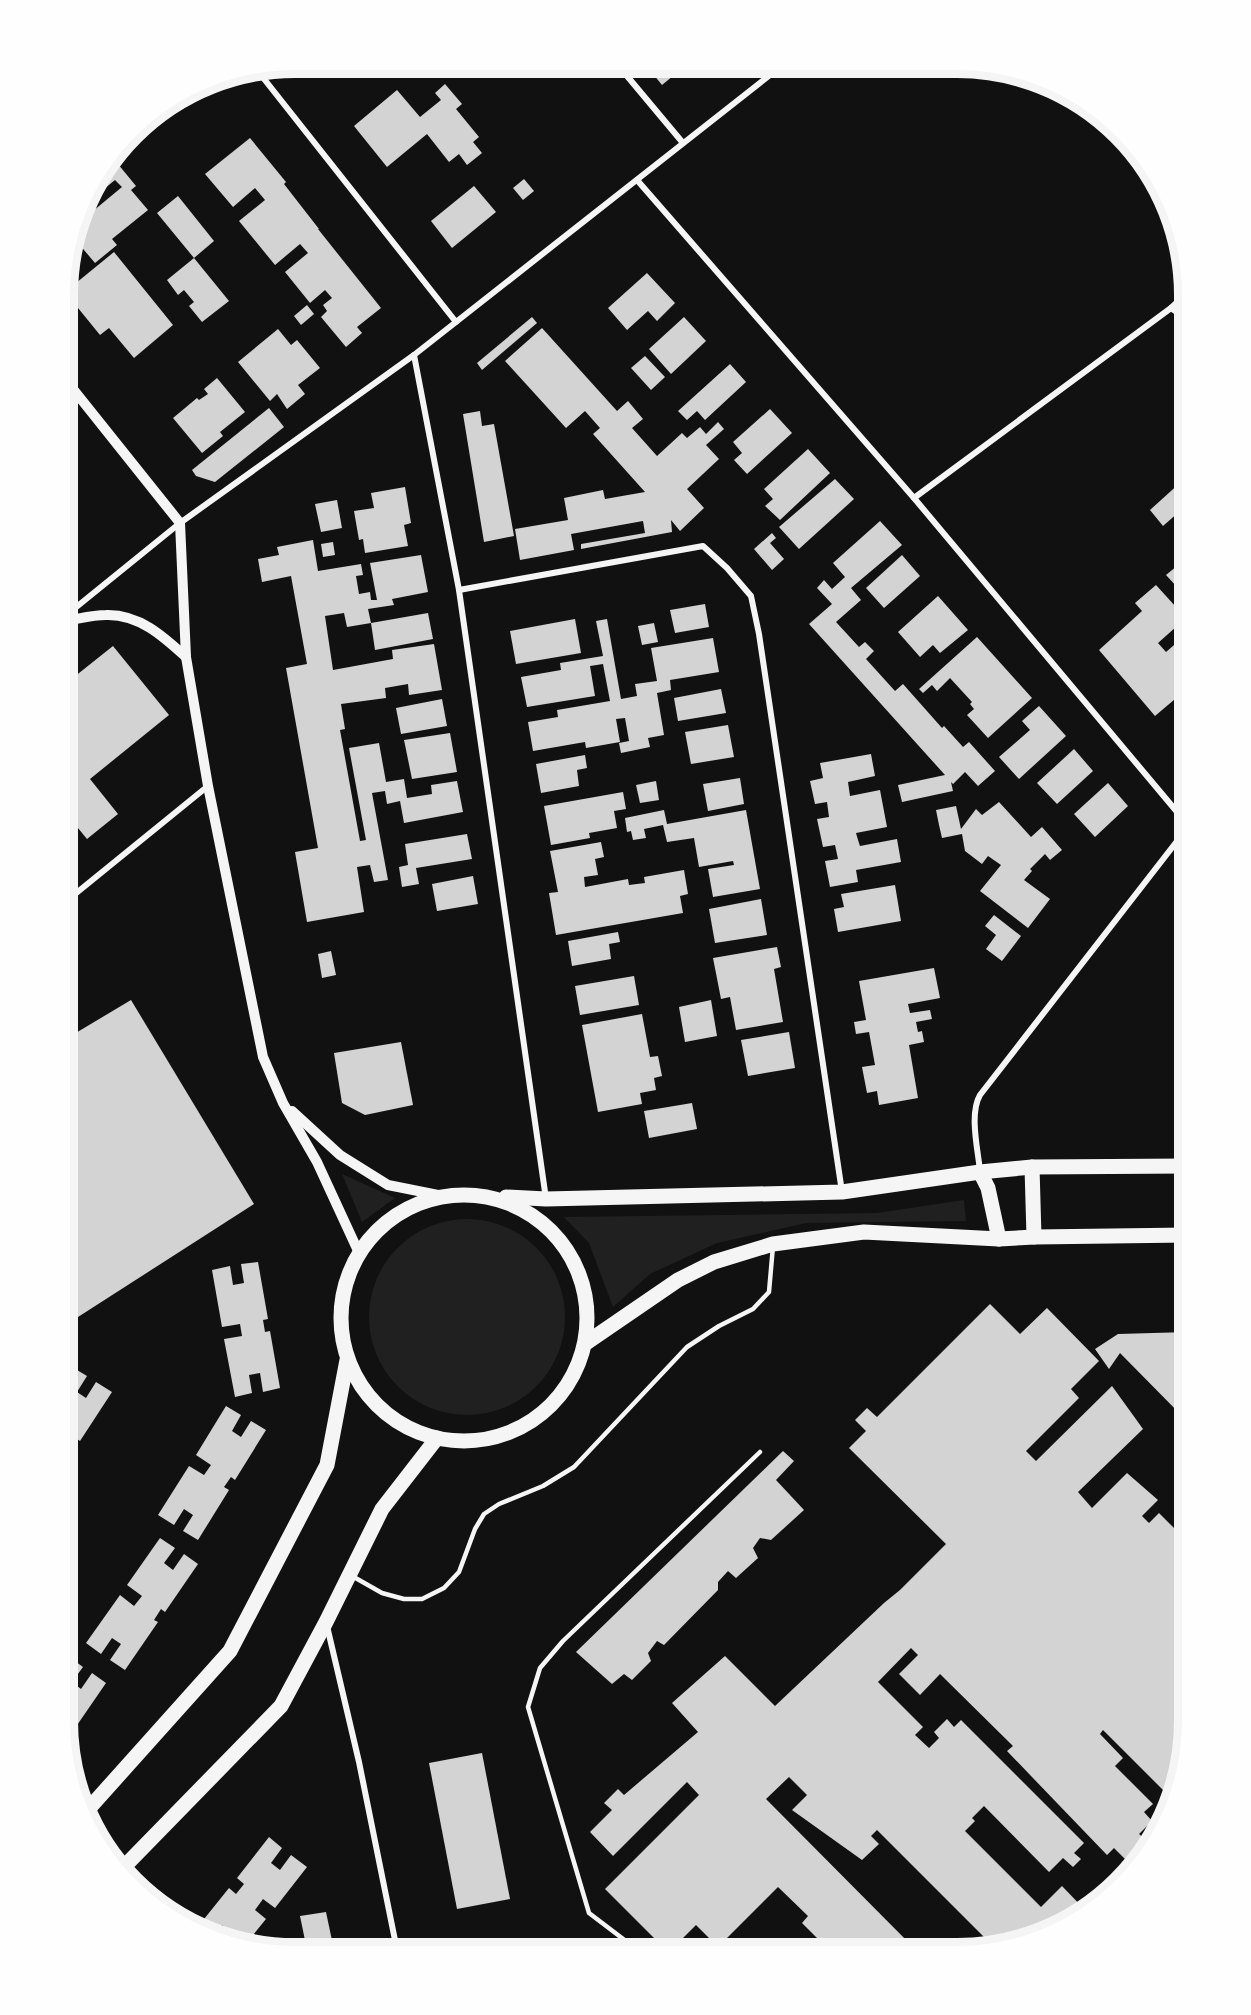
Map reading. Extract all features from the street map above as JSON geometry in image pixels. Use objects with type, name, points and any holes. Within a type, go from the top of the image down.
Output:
[{"type":"main road","points":[[479,1195],[518,1206],[552,1230],[576,1263],[588,1302],[586,1343],[572,1379],[547,1410],[514,1431],[476,1441],[437,1438],[399,1423],[368,1395],[348,1359],[340,1323],[344,1287],[359,1253],[381,1226],[410,1207],[443,1196],[479,1195],[546,1199],[842,1192],[980,1172],[1032,1167],[1178,1166]]},
{"type":"main road","points":[[1032,1167],[1034,1237]]},
{"type":"main road","points":[[980,1172],[988,1188],[999,1239]]},
{"type":"main road","points":[[586,1343],[678,1280],[714,1262],[773,1244],[864,1232],[999,1239],[1178,1235]]},
{"type":"main road","points":[[91,1807],[230,1651],[327,1465],[348,1359]]},
{"type":"main road","points":[[127,1864],[281,1706],[382,1509],[437,1438]]},
{"type":"street","points":[[625,74],[683,143]]},
{"type":"street","points":[[74,609],[180,523],[414,355],[770,74]]},
{"type":"street","points":[[262,76],[456,322]]},
{"type":"street","points":[[637,180],[914,498],[1178,814]]},
{"type":"street","points":[[914,498],[1178,301]]},
{"type":"street","points":[[1171,308],[1178,313]]},
{"type":"street","points":[[414,355],[459,590],[546,1199]]},
{"type":"street","points":[[74,390],[180,523],[186,657],[208,786],[263,1057],[284,1103],[317,1162],[359,1253]]},
{"type":"street","points":[[459,590],[703,546],[727,568],[751,596],[761,645],[842,1192]]},
{"type":"street","points":[[74,620],[107,615],[135,620],[160,633],[186,657]]},
{"type":"street","points":[[74,895],[208,786]]},
{"type":"street","points":[[980,1172],[975,1120],[976,1102],[980,1095],[1178,839]]},
{"type":"street","points":[[284,1103],[340,1155],[388,1185],[443,1196]]},
{"type":"street","points":[[326,1622],[359,1762],[395,1942]]},
{"type":"lane","points":[[350,1574],[382,1593],[404,1599],[422,1599],[444,1588],[459,1572],[475,1529],[484,1514],[499,1504],[543,1486],[574,1467],[687,1347],[719,1326],[753,1309],[769,1292],[773,1244]]},
{"type":"lane","points":[[627,1942],[589,1913],[528,1707],[540,1668],[563,1641],[760,1452]]},
{"type":"shaded area","points":[[342,1174],[395,1198],[362,1222]]},
{"type":"shaded area","points":[[964,1200],[966,1221],[806,1223],[717,1243],[650,1274],[613,1307],[589,1243],[564,1217],[877,1213]]},
{"type":"shaded area","points":[[467,1219],[495,1223],[513,1231],[529,1241],[543,1255],[561,1289],[565,1317],[561,1345],[553,1363],[543,1379],[529,1393],[495,1411],[467,1415],[439,1411],[421,1403],[405,1393],[391,1379],[373,1345],[369,1317],[373,1289],[381,1271],[391,1255],[405,1241],[439,1223]]},
{"type":"building","points":[[653,74],[675,74],[662,85]]},
{"type":"building","points":[[445,84],[462,104],[456,109],[479,137],[473,142],[482,153],[467,165],[459,154],[449,162],[427,134],[387,167],[354,126],[397,90],[420,117],[441,100],[435,93]]},
{"type":"building","points":[[250,138],[381,308],[357,327],[362,333],[346,347],[321,317],[327,311],[323,305],[332,298],[325,290],[310,303],[285,272],[308,253],[300,244],[275,265],[239,221],[265,200],[255,188],[233,207],[205,174]]},
{"type":"building","points":[[117,163],[136,186],[131,190],[148,210],[112,239],[117,245],[95,263],[79,245],[81,237],[88,215],[122,187],[115,180],[97,194]]},
{"type":"building","points":[[524,179],[534,191],[523,200],[513,188]]},
{"type":"building","points":[[474,186],[496,212],[452,248],[431,221]]},
{"type":"building","points":[[178,196],[214,241],[194,258],[157,213]]},
{"type":"building","points":[[114,252],[173,325],[134,358],[109,328],[100,335],[74,303],[74,285]]},
{"type":"building","points":[[194,258],[229,301],[202,322],[189,306],[194,302],[184,290],[178,295],[167,280]]},
{"type":"building","points":[[647,273],[675,303],[657,321],[648,311],[627,330],[608,308]]},
{"type":"building","points":[[307,305],[314,314],[301,325],[294,316]]},
{"type":"building","points":[[532,317],[537,323],[482,370],[477,363]]},
{"type":"building","points":[[684,317],[706,341],[671,374],[649,349]]},
{"type":"building","points":[[542,328],[617,411],[628,401],[643,419],[632,428],[657,456],[682,433],[687,438],[700,427],[706,434],[718,422],[724,429],[706,445],[719,459],[687,489],[704,508],[680,531],[671,520],[672,532],[581,549],[581,544],[645,533],[643,521],[571,534],[574,550],[520,560],[515,529],[568,520],[564,498],[603,490],[605,499],[645,492],[593,434],[600,428],[585,411],[566,428],[505,361]]},
{"type":"building","points":[[278,329],[291,345],[297,340],[320,368],[298,385],[305,394],[287,409],[277,394],[270,401],[238,362]]},
{"type":"building","points":[[645,356],[665,377],[651,390],[631,368]]},
{"type":"building","points":[[730,364],[746,382],[705,420],[697,411],[687,420],[678,411]]},
{"type":"building","points":[[217,378],[245,412],[220,432],[223,436],[202,453],[173,418],[197,398],[199,400],[208,394],[204,389]]},
{"type":"building","points":[[269,408],[284,427],[215,482],[196,476],[192,470]]},
{"type":"building","points":[[770,409],[792,433],[747,474],[734,460],[742,453],[733,442]]},
{"type":"building","points":[[480,411],[482,426],[494,424],[514,536],[484,542],[463,414]]},
{"type":"building","points":[[808,449],[830,473],[780,520],[765,506],[773,499],[764,489]]},
{"type":"building","points":[[835,479],[854,499],[799,549],[779,527]]},
{"type":"building","points":[[1178,485],[1178,513],[1163,526],[1150,510]]},
{"type":"building","points":[[405,487],[411,523],[404,525],[408,546],[365,553],[363,539],[359,540],[354,511],[374,508],[371,493]]},
{"type":"building","points":[[337,500],[342,528],[321,532],[315,504]]},
{"type":"building","points":[[880,521],[902,545],[851,588],[861,600],[836,622],[859,647],[865,642],[874,651],[866,659],[895,691],[903,684],[942,728],[944,726],[963,747],[969,742],[995,771],[978,786],[965,772],[953,784],[951,782],[953,791],[902,802],[898,785],[945,775],[809,624],[832,604],[817,588],[824,580],[832,589],[845,577],[833,563]]},
{"type":"building","points":[[772,533],[776,538],[770,543],[784,559],[772,570],[754,549]]},
{"type":"building","points":[[313,540],[318,571],[361,564],[363,575],[356,576],[359,594],[370,592],[371,600],[377,600],[370,563],[421,555],[428,592],[392,599],[394,605],[368,609],[371,623],[347,627],[344,613],[325,616],[333,670],[393,659],[392,650],[434,644],[442,690],[409,695],[408,684],[385,688],[386,698],[341,704],[345,729],[340,730],[360,841],[366,840],[349,748],[379,743],[386,782],[404,779],[407,798],[432,794],[431,785],[457,781],[463,812],[404,823],[400,801],[387,804],[385,791],[372,793],[388,880],[374,882],[370,865],[357,867],[364,912],[307,922],[295,852],[318,848],[286,668],[307,664],[291,576],[262,582],[258,559],[279,555],[277,547]]},
{"type":"building","points":[[333,542],[335,555],[323,557],[321,544]]},
{"type":"building","points":[[902,555],[920,576],[884,608],[866,588]]},
{"type":"building","points":[[1178,565],[1178,588],[1166,575]]},
{"type":"building","points":[[1156,585],[1178,609],[1178,625],[1158,643],[1166,652],[1178,642],[1178,696],[1155,716],[1099,650],[1142,611],[1135,603]]},
{"type":"building","points":[[938,596],[968,630],[940,653],[933,645],[920,657],[898,632]]},
{"type":"building","points":[[705,604],[709,627],[675,633],[670,610]]},
{"type":"building","points":[[428,613],[433,639],[375,650],[371,623]]},
{"type":"building","points":[[575,619],[581,653],[516,664],[510,631]]},
{"type":"building","points":[[607,619],[621,699],[637,696],[635,684],[657,681],[651,648],[713,638],[719,672],[670,680],[671,690],[657,693],[664,735],[648,738],[650,747],[621,753],[619,743],[629,741],[625,718],[616,719],[620,742],[586,748],[585,742],[533,751],[528,722],[558,717],[557,710],[610,701],[603,664],[590,666],[595,696],[527,707],[521,677],[561,670],[560,663],[603,656],[596,621]]},
{"type":"building","points":[[654,623],[658,642],[642,645],[638,626]]},
{"type":"building","points":[[977,637],[1032,698],[988,738],[967,715],[974,709],[970,704],[972,702],[950,678],[937,691],[932,685],[923,693],[919,689]]},
{"type":"building","points":[[113,646],[169,715],[90,779],[118,814],[87,839],[74,823],[74,677]]},
{"type":"building","points":[[721,689],[726,713],[678,721],[674,698]]},
{"type":"building","points":[[442,699],[447,726],[401,734],[396,708]]},
{"type":"building","points":[[1039,706],[1066,736],[1019,779],[999,757],[1030,730],[1022,721]]},
{"type":"building","points":[[728,725],[734,757],[691,764],[685,732]]},
{"type":"building","points":[[450,733],[457,772],[412,779],[404,740]]},
{"type":"building","points":[[1074,749],[1093,771],[1057,804],[1037,783]]},
{"type":"building","points":[[871,754],[875,776],[848,782],[850,796],[880,790],[887,827],[856,833],[860,846],[897,839],[901,862],[856,870],[858,882],[830,887],[825,861],[838,859],[835,845],[823,847],[817,819],[829,817],[827,802],[815,804],[810,781],[823,778],[820,763]]},
{"type":"building","points":[[585,755],[587,768],[577,770],[579,786],[541,793],[536,764]]},
{"type":"building","points":[[740,778],[744,804],[708,811],[703,784]]},
{"type":"building","points":[[656,781],[659,800],[640,803],[636,785]]},
{"type":"building","points":[[1108,783],[1128,806],[1095,837],[1074,814]]},
{"type":"building","points":[[623,792],[626,809],[614,811],[617,828],[589,833],[590,838],[551,845],[544,806]]},
{"type":"building","points":[[999,802],[1031,837],[1042,827],[1062,850],[1050,860],[1045,854],[1030,869],[1032,871],[1024,880],[1050,899],[1028,928],[980,891],[1001,865],[988,856],[982,864],[965,851],[962,834],[942,838],[939,825],[936,810],[956,806],[961,829],[976,809],[982,815]]},
{"type":"building","points":[[664,810],[667,824],[746,810],[760,889],[713,897],[708,869],[734,865],[733,861],[699,867],[694,838],[667,842],[663,825],[644,829],[646,838],[633,840],[631,831],[627,832],[625,818]]},
{"type":"building","points":[[467,834],[472,859],[416,868],[419,884],[402,887],[399,867],[408,865],[405,844]]},
{"type":"building","points":[[601,842],[604,857],[595,859],[598,875],[584,877],[585,887],[628,879],[629,885],[645,883],[644,877],[684,870],[688,894],[680,896],[683,913],[556,935],[549,893],[558,892],[550,851]]},
{"type":"building","points":[[473,876],[478,904],[437,911],[432,884]]},
{"type":"building","points":[[895,885],[901,921],[838,932],[834,909],[844,907],[841,894]]},
{"type":"building","points":[[761,899],[767,935],[715,943],[709,909]]},
{"type":"building","points":[[994,915],[1021,936],[1002,961],[986,949],[996,935],[985,926]]},
{"type":"building","points":[[618,932],[620,942],[609,944],[611,959],[572,966],[568,941]]},
{"type":"building","points":[[777,947],[781,967],[774,969],[783,1022],[736,1030],[730,997],[721,999],[713,958]]},
{"type":"building","points":[[331,951],[336,975],[322,978],[318,954]]},
{"type":"building","points":[[934,968],[940,998],[908,1004],[910,1013],[930,1010],[932,1019],[916,1022],[918,1032],[922,1031],[924,1042],[909,1045],[918,1098],[879,1105],[877,1091],[867,1093],[862,1067],[875,1065],[869,1032],[856,1034],[854,1022],[866,1020],[859,981]]},
{"type":"building","points":[[634,976],[639,1005],[580,1015],[575,986]]},
{"type":"building","points":[[131,1000],[254,1204],[74,1320],[74,1034]]},
{"type":"building","points":[[711,1000],[717,1036],[685,1042],[679,1007]]},
{"type":"building","points":[[642,1014],[650,1057],[658,1056],[662,1076],[654,1078],[656,1090],[640,1093],[642,1104],[598,1112],[582,1025]]},
{"type":"building","points":[[789,1032],[795,1068],[748,1076],[741,1040]]},
{"type":"building","points":[[401,1042],[413,1105],[365,1115],[342,1103],[334,1053]]},
{"type":"building","points":[[692,1103],[697,1129],[649,1138],[644,1111]]},
{"type":"building","points":[[258,1262],[268,1319],[263,1320],[265,1332],[270,1331],[280,1388],[263,1392],[260,1373],[249,1375],[252,1393],[235,1397],[224,1339],[242,1336],[240,1324],[222,1327],[212,1270],[230,1266],[233,1285],[244,1283],[241,1264]]},
{"type":"building","points":[[990,1304],[1020,1334],[1047,1308],[1099,1361],[1071,1389],[1079,1398],[1026,1451],[1036,1461],[1112,1386],[1143,1429],[1078,1492],[1092,1508],[1127,1473],[1158,1500],[1142,1516],[1149,1523],[1159,1513],[1178,1532],[1178,1721],[1176,1750],[1166,1793],[1103,1730],[1100,1734],[1123,1758],[1115,1766],[1153,1804],[1144,1812],[1152,1821],[1139,1834],[1143,1838],[1134,1852],[1126,1860],[1114,1848],[1107,1855],[1007,1751],[1013,1746],[940,1674],[920,1695],[899,1674],[918,1655],[911,1648],[878,1682],[923,1727],[915,1735],[929,1748],[939,1738],[934,1732],[947,1719],[954,1727],[961,1720],[1084,1843],[1074,1853],[1081,1859],[1073,1867],[1063,1858],[1049,1872],[984,1806],[972,1818],[975,1821],[965,1831],[1041,1907],[1062,1886],[1079,1904],[1041,1925],[987,1940],[877,1830],[871,1836],[879,1844],[862,1860],[792,1810],[807,1795],[789,1777],[766,1799],[908,1942],[821,1942],[802,1923],[808,1916],[778,1887],[723,1942],[713,1942],[696,1925],[679,1942],[658,1942],[605,1889],[699,1795],[687,1782],[613,1856],[590,1832],[612,1810],[604,1803],[618,1789],[624,1795],[698,1732],[672,1703],[725,1656],[775,1706],[946,1544],[849,1448],[866,1431],[855,1420],[867,1408],[877,1417]]},
{"type":"building","points":[[1178,1332],[1178,1412],[1120,1353],[1109,1369],[1095,1349],[1118,1334]]},
{"type":"building","points":[[74,1368],[87,1376],[77,1392],[86,1398],[96,1382],[112,1392],[80,1441],[74,1437]]},
{"type":"building","points":[[226,1406],[241,1415],[232,1431],[241,1437],[251,1421],[266,1430],[235,1480],[231,1477],[224,1487],[229,1490],[198,1540],[183,1531],[193,1515],[184,1509],[174,1525],[158,1515],[189,1466],[204,1475],[211,1465],[196,1455]]},
{"type":"building","points":[[783,1451],[794,1461],[776,1480],[804,1510],[771,1540],[760,1538],[753,1548],[758,1558],[736,1578],[728,1571],[718,1582],[718,1590],[664,1645],[657,1641],[648,1653],[651,1661],[632,1680],[624,1674],[612,1684],[576,1652]]},
{"type":"building","points":[[160,1538],[175,1548],[164,1563],[173,1570],[184,1554],[198,1564],[165,1612],[161,1609],[154,1620],[158,1622],[125,1670],[110,1660],[121,1644],[112,1638],[101,1654],[86,1643],[120,1595],[134,1606],[142,1596],[127,1585]]},
{"type":"building","points":[[74,1660],[83,1667],[74,1679]]},
{"type":"building","points":[[92,1673],[106,1683],[74,1730],[74,1684],[81,1689]]},
{"type":"building","points":[[482,1753],[510,1899],[457,1909],[429,1763]]},
{"type":"building","points":[[269,1837],[282,1848],[271,1863],[280,1870],[291,1855],[307,1867],[275,1908],[263,1899],[255,1910],[266,1919],[251,1937],[230,1932],[222,1925],[219,1929],[202,1921],[229,1888],[236,1894],[244,1884],[237,1878]]},
{"type":"building","points":[[326,1912],[332,1942],[305,1942],[300,1916]]}]
